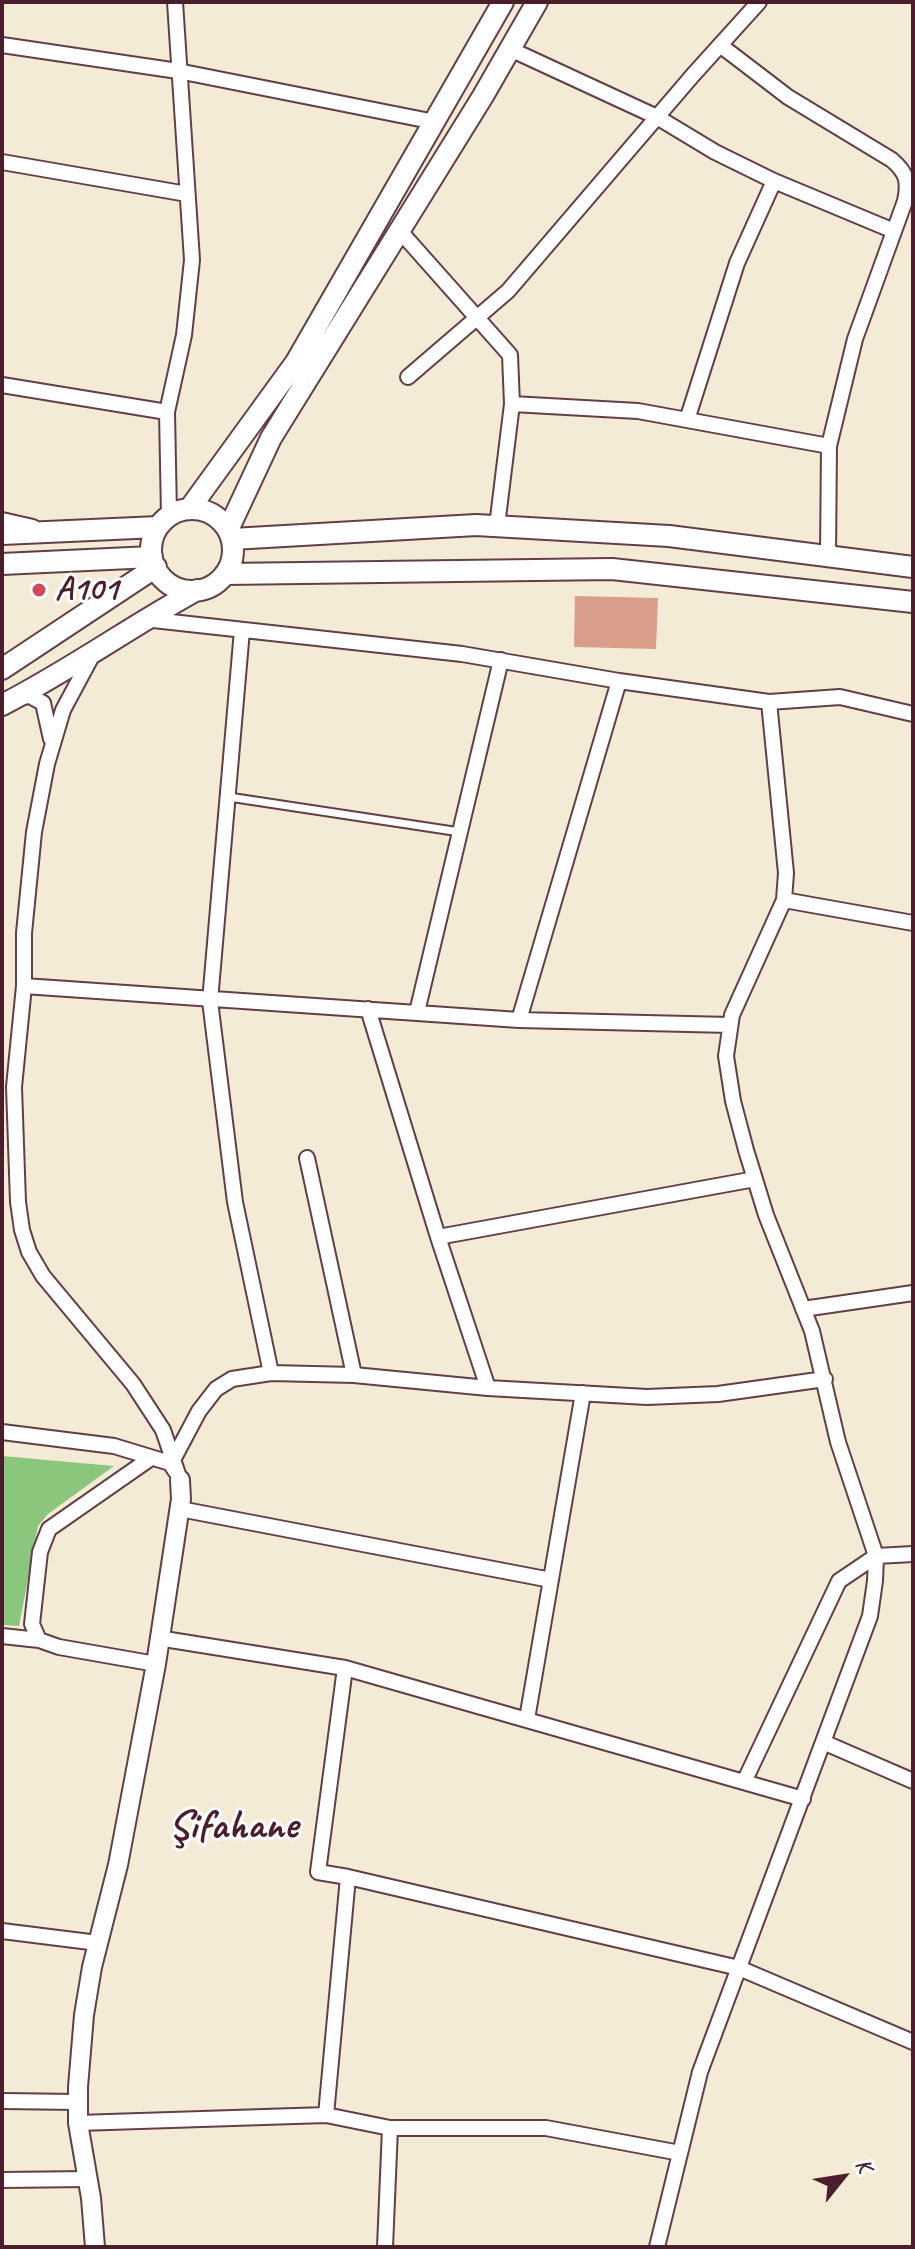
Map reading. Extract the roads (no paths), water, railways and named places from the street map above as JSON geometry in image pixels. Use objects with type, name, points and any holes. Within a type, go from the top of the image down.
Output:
[{"type":"main road","points":[[2,534],[164,521],[190,508],[296,362],[503,2]]},
{"type":"main road","points":[[230,534],[271,438],[537,2]]},
{"type":"main road","points":[[9,702],[144,619],[216,583],[225,574],[233,551],[230,534],[212,514],[190,508]]},
{"type":"main road","points":[[164,521],[152,539],[154,562],[165,580],[179,589],[197,590]]},
{"type":"main road","points":[[230,534],[497,526],[669,536],[913,567]]},
{"type":"main road","points":[[2,564],[154,562]]},
{"type":"main road","points":[[2,669],[154,562]]},
{"type":"main road","points":[[225,574],[612,569],[913,602]]},
{"type":"street","points":[[164,521],[167,412],[184,335],[192,260],[175,2]]},
{"type":"street","points":[[408,377],[508,291],[759,2]]},
{"type":"street","points":[[2,45],[178,71],[435,122]]},
{"type":"street","points":[[720,45],[788,97],[892,160],[905,172],[907,216],[894,231],[855,339],[829,446],[828,556]]},
{"type":"street","points":[[510,49],[657,117],[715,152],[774,181],[894,231]]},
{"type":"street","points":[[2,162],[187,194]]},
{"type":"street","points":[[687,420],[737,263],[774,181]]},
{"type":"street","points":[[399,230],[510,355],[512,404],[497,526]]},
{"type":"street","points":[[2,385],[167,412]]},
{"type":"street","points":[[512,404],[638,411],[829,446]]},
{"type":"street","points":[[2,520],[54,531]]},
{"type":"street","points":[[144,619],[501,660],[619,681],[769,702],[840,697],[913,714]]},
{"type":"street","points":[[242,630],[210,1001],[235,1202],[271,1373]]},
{"type":"street","points":[[95,651],[63,710],[34,832],[24,933],[24,986],[8,1087],[18,1202],[29,1252],[43,1276],[133,1384],[163,1430],[180,1480],[180,1509],[156,1664],[118,1865],[84,2015],[78,2123],[95,2247]]},
{"type":"street","points":[[417,1012],[501,660]]},
{"type":"street","points":[[519,1020],[619,681]]},
{"type":"street","points":[[9,702],[30,696],[43,703],[52,747]]},
{"type":"street","points":[[657,2247],[700,2072],[870,1616],[875,1581],[876,1556],[838,1442],[825,1379],[803,1309],[755,1179],[733,1101],[726,1056],[732,1015],[784,900],[786,873],[769,702]]},
{"type":"street","points":[[784,900],[913,923]]},
{"type":"street","points":[[24,986],[519,1020],[730,1025]]},
{"type":"street","points":[[368,1009],[488,1388]]},
{"type":"street","points":[[307,1158],[354,1375]]},
{"type":"street","points":[[438,1237],[755,1179]]},
{"type":"street","points":[[803,1309],[913,1293]]},
{"type":"street","points":[[173,1460],[199,1411],[216,1389],[232,1379],[271,1373],[354,1375],[488,1388],[647,1397],[718,1394],[825,1379]]},
{"type":"street","points":[[527,1719],[583,1393]]},
{"type":"street","points":[[2,1432],[114,1446],[170,1463],[180,1480]]},
{"type":"street","points":[[39,1640],[32,1624],[40,1552],[49,1529],[151,1458]]},
{"type":"street","points":[[180,1509],[551,1580]]},
{"type":"street","points":[[744,1782],[839,1581],[876,1556],[913,1554]]},
{"type":"street","points":[[2,1636],[39,1640],[59,1647],[156,1664]]},
{"type":"street","points":[[158,1638],[345,1668],[803,1799]]},
{"type":"street","points":[[345,1668],[318,1872],[739,1968],[913,2042]]},
{"type":"street","points":[[823,1742],[913,1781]]},
{"type":"street","points":[[326,2115],[348,1877]]},
{"type":"street","points":[[2,1931],[98,1943]]},
{"type":"street","points":[[2,2101],[78,2102]]},
{"type":"street","points":[[78,2123],[326,2115],[390,2128],[546,2128],[680,2153]]},
{"type":"street","points":[[385,2247],[390,2128]]},
{"type":"street","points":[[2,2180],[88,2179]]},
{"type":"lane","points":[[229,797],[460,832]]},
{"type":"place","name":"A101","points":[[39,590]]},
{"type":"district","name":"Şifahane","points":[[233,1827]]}]
